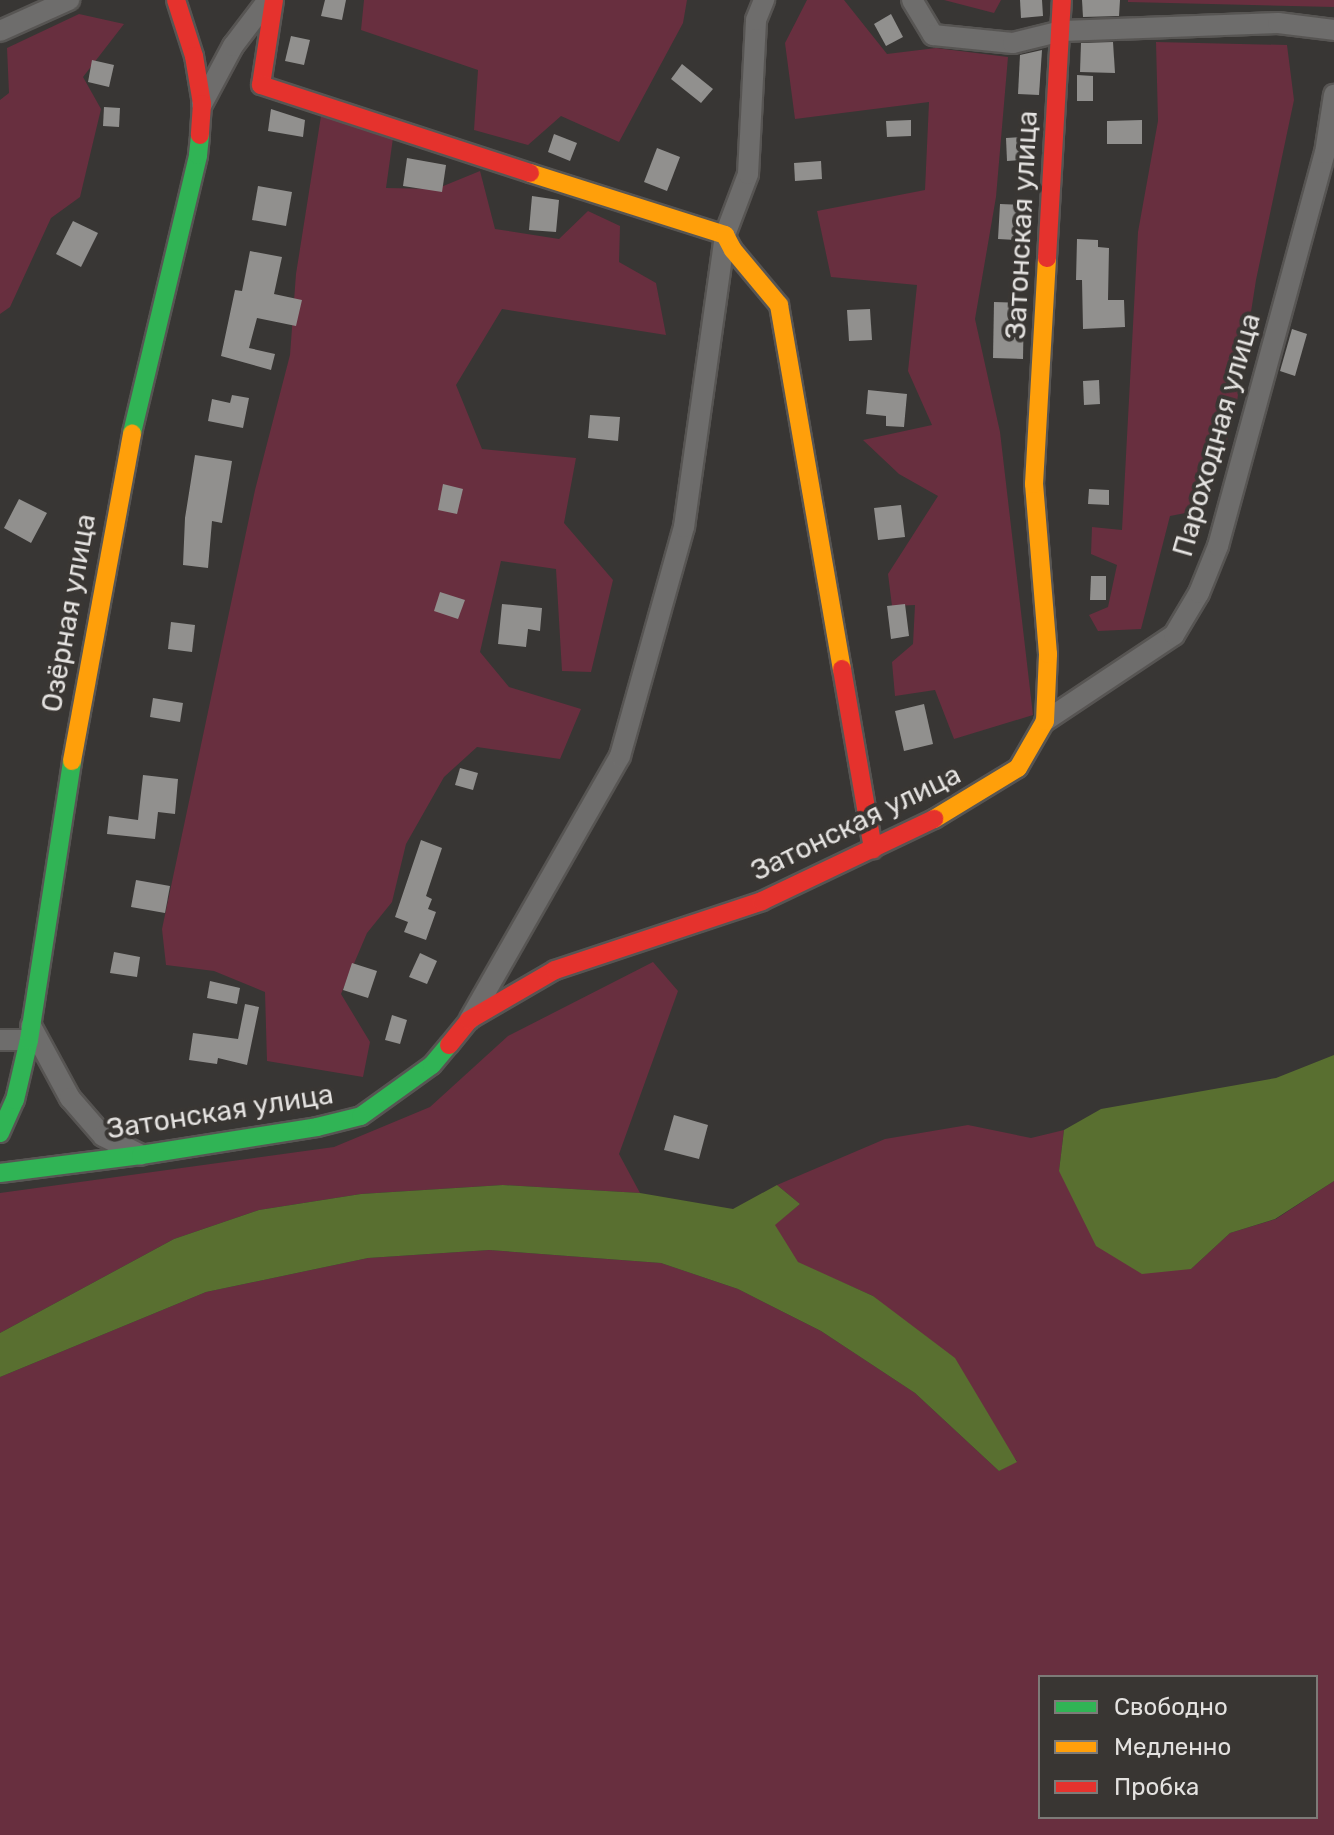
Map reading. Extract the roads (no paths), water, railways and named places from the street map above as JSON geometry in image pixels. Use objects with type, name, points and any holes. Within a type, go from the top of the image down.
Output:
[{"type":"street","points":[[0,31],[69,0]]},
{"type":"street","name":"Озёрная улица","points":[[0,1133],[15,1100],[30,1033],[98,601],[140,394],[198,155],[202,104],[194,56],[176,0]]},
{"type":"street","points":[[271,0],[261,85],[304,102],[725,235],[733,250],[779,305],[873,849]]},
{"type":"street","name":"Озёрная улица","points":[[202,104],[233,46],[271,0]]},
{"type":"street","points":[[469,1020],[620,756],[684,527],[725,235],[748,174],[756,20],[764,0]]},
{"type":"street","points":[[912,0],[933,35],[1013,43],[1062,31],[1278,23],[1334,30]]},
{"type":"street","name":"Затонская улица","points":[[0,1173],[141,1155],[317,1127],[361,1116],[432,1065],[469,1020],[555,970],[762,901],[873,849],[988,789],[1018,768],[1045,721],[1048,654],[1034,484],[1062,0]]},
{"type":"street","name":"Пароходная улица","points":[[1045,721],[1174,635],[1199,593],[1218,546],[1325,153],[1334,95]]},
{"type":"street","points":[[0,1040],[30,1033],[70,1098],[103,1136],[141,1155]]}]
